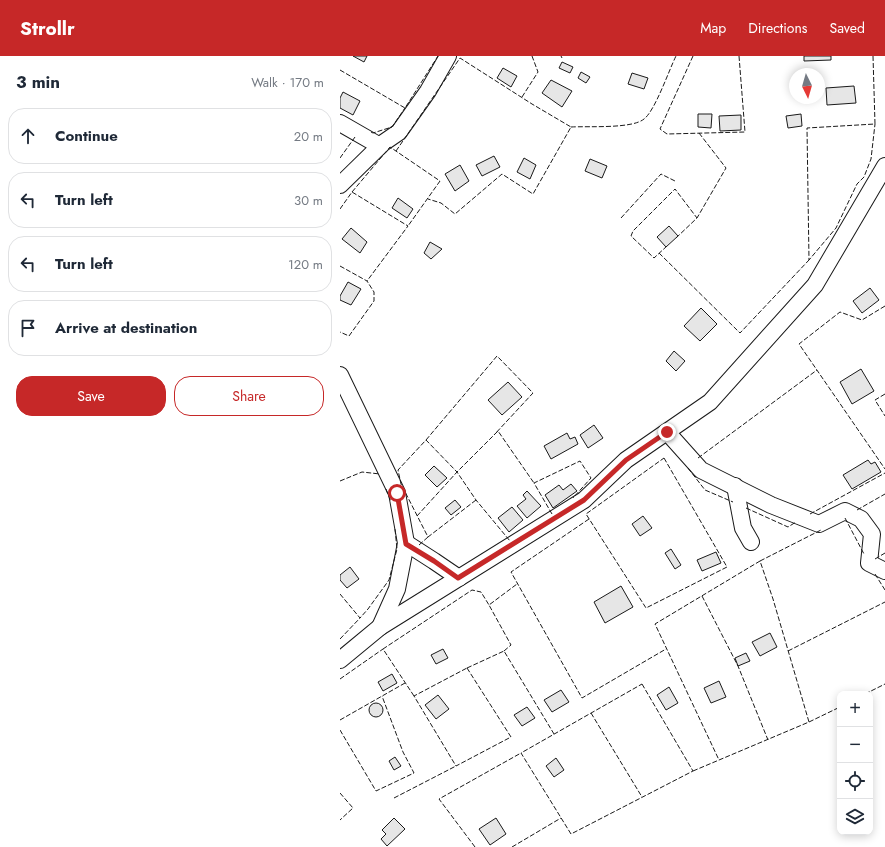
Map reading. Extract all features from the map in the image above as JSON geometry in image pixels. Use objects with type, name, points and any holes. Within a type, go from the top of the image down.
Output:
[{"type":"street","points":[[340,185],[380,146],[399,132],[428,91],[448,56]]},
{"type":"street","points":[[340,123],[380,146]]},
{"type":"street","points":[[340,660],[380,627],[584,500],[626,460],[710,402],[815,285],[885,166]]},
{"type":"street","points":[[340,375],[397,493],[406,544],[397,589],[380,627]]},
{"type":"street","points":[[667,432],[701,470],[771,505],[819,524],[845,510],[861,519],[872,534],[869,562],[885,571]]},
{"type":"street","points":[[735,486],[743,528],[751,542]]},
{"type":"street","points":[[406,544],[458,578]]},
{"type":"building","points":[[353,56],[367,56],[364,62]]},
{"type":"building","points":[[804,56],[831,56],[831,60],[804,61]]},
{"type":"building","points":[[562,62],[573,67],[570,73],[559,68]]},
{"type":"building","points":[[503,68],[517,76],[511,87],[497,78]]},
{"type":"building","points":[[581,72],[590,77],[586,83],[578,78]]},
{"type":"building","points":[[632,73],[648,78],[644,89],[628,84]]},
{"type":"building","points":[[551,80],[572,91],[562,107],[542,93]]},
{"type":"building","points":[[854,86],[856,103],[827,105],[826,88]]},
{"type":"building","points":[[343,92],[360,101],[353,115],[340,108],[340,98]]},
{"type":"building","points":[[698,114],[712,114],[711,128],[698,127]]},
{"type":"building","points":[[801,114],[802,126],[788,128],[786,116]]},
{"type":"building","points":[[741,115],[741,130],[720,131],[719,116]]},
{"type":"building","points":[[494,156],[500,167],[482,176],[476,165]]},
{"type":"building","points":[[524,158],[536,165],[530,179],[517,172]]},
{"type":"building","points":[[590,159],[607,166],[602,178],[585,171]]},
{"type":"building","points":[[460,165],[469,181],[455,191],[445,174]]},
{"type":"building","points":[[398,198],[413,209],[407,218],[392,208]]},
{"type":"building","points":[[669,226],[678,236],[666,247],[657,237]]},
{"type":"building","points":[[351,228],[367,242],[360,253],[342,239]]},
{"type":"building","points":[[430,242],[442,249],[431,259],[424,253]]},
{"type":"building","points":[[348,282],[361,289],[351,305],[340,300],[340,296]]},
{"type":"building","points":[[870,288],[879,300],[862,313],[853,301]]},
{"type":"building","points":[[701,308],[717,324],[700,341],[684,326]]},
{"type":"building","points":[[674,351],[685,361],[676,371],[666,361]]},
{"type":"building","points":[[861,369],[874,391],[852,404],[840,382]]},
{"type":"building","points":[[508,382],[522,397],[502,415],[488,400]]},
{"type":"building","points":[[594,425],[603,438],[588,448],[580,435]]},
{"type":"building","points":[[567,433],[570,439],[575,437],[578,444],[551,459],[544,446]]},
{"type":"building","points":[[868,460],[871,464],[875,462],[881,472],[852,489],[843,475]]},
{"type":"building","points":[[434,466],[447,478],[437,487],[425,475]]},
{"type":"building","points":[[571,484],[577,491],[553,508],[545,495],[559,485],[563,490]]},
{"type":"building","points":[[527,491],[541,506],[527,518],[517,506],[526,499],[523,495]]},
{"type":"building","points":[[455,500],[461,507],[451,515],[445,508]]},
{"type":"building","points":[[512,507],[523,520],[509,532],[498,518]]},
{"type":"building","points":[[643,516],[652,528],[640,536],[632,524]]},
{"type":"building","points":[[671,549],[681,565],[675,569],[665,553]]},
{"type":"building","points":[[716,552],[721,563],[702,571],[697,560]]},
{"type":"building","points":[[350,567],[359,579],[347,588],[340,580],[340,575]]},
{"type":"building","points":[[621,586],[633,607],[605,623],[594,602]]},
{"type":"building","points":[[770,633],[777,647],[760,656],[752,642]]},
{"type":"building","points":[[443,649],[448,658],[436,664],[431,655]]},
{"type":"building","points":[[746,653],[750,661],[738,666],[735,658]]},
{"type":"building","points":[[392,674],[397,683],[383,691],[378,682]]},
{"type":"building","points":[[719,681],[726,697],[711,703],[704,688]]},
{"type":"building","points":[[669,687],[678,703],[666,710],[657,695]]},
{"type":"building","points":[[561,690],[569,702],[552,712],[544,700]]},
{"type":"building","points":[[438,695],[449,709],[436,719],[425,705]]},
{"type":"building","points":[[373,703],[379,703],[383,707],[383,713],[379,717],[373,717],[369,713],[369,707]]},
{"type":"building","points":[[527,707],[535,718],[522,726],[514,715]]},
{"type":"building","points":[[395,757],[401,766],[394,770],[389,761]]},
{"type":"building","points":[[556,758],[564,770],[554,777],[546,766]]},
{"type":"building","points":[[394,818],[405,829],[387,846],[381,839],[386,834],[382,830]]},
{"type":"building","points":[[496,818],[506,834],[490,845],[479,829]]},
{"type":"fence","points":[[340,70],[405,108],[438,56]]},
{"type":"fence","points":[[522,97],[538,72],[532,56]]},
{"type":"fence","points":[[571,127],[620,126],[644,119],[653,108],[676,56]]},
{"type":"fence","points":[[693,56],[660,129],[667,134],[745,132],[739,56]]},
{"type":"fence","points":[[873,56],[875,124],[807,128],[809,260],[836,228],[857,184],[864,177],[871,159],[875,124]]},
{"type":"fence","points":[[396,151],[460,58],[571,127],[533,194],[502,174],[455,214],[441,203],[428,199]]},
{"type":"fence","points":[[371,132],[373,133],[392,127],[405,108]]},
{"type":"fence","points":[[676,238],[697,218],[726,168],[699,133]]},
{"type":"fence","points":[[340,158],[355,137]]},
{"type":"fence","points":[[352,192],[390,147],[440,181],[408,226]]},
{"type":"fence","points":[[621,218],[661,174],[675,181]]},
{"type":"fence","points":[[667,246],[654,258],[631,236],[633,231],[675,189],[697,218]]},
{"type":"fence","points":[[340,209],[352,192],[408,226],[367,281]]},
{"type":"fence","points":[[659,253],[740,333],[809,260]]},
{"type":"fence","points":[[340,266],[367,281],[374,292],[374,301],[349,336],[340,332]]},
{"type":"fence","points":[[885,306],[862,320],[840,312],[799,344],[885,469]]},
{"type":"fence","points":[[426,440],[497,356],[533,393],[494,435]]},
{"type":"fence","points":[[698,458],[817,370]]},
{"type":"fence","points":[[885,394],[875,400],[885,416]]},
{"type":"fence","points":[[417,516],[457,472],[498,431],[534,483]]},
{"type":"fence","points":[[476,500],[428,537],[401,484],[398,470],[426,440],[457,472],[476,500],[510,541]]},
{"type":"fence","points":[[664,458],[727,567],[646,608],[586,514],[664,458]]},
{"type":"fence","points":[[552,514],[534,483],[580,461],[591,478],[573,498]]},
{"type":"fence","points":[[688,468],[705,490],[733,502]]},
{"type":"fence","points":[[340,481],[362,472],[380,474]]},
{"type":"fence","points":[[810,514],[885,473]]},
{"type":"fence","points":[[386,489],[391,502]]},
{"type":"fence","points":[[857,510],[885,494]]},
{"type":"fence","points":[[746,508],[788,527],[796,522]]},
{"type":"fence","points":[[845,518],[864,554]]},
{"type":"fence","points":[[589,519],[511,572],[582,698],[666,649]]},
{"type":"fence","points":[[340,594],[360,618],[389,580],[397,549],[395,529]]},
{"type":"fence","points":[[760,561],[821,530]]},
{"type":"fence","points":[[419,545],[428,537]]},
{"type":"fence","points":[[875,559],[885,553]]},
{"type":"fence","points":[[693,771],[809,722],[773,599],[760,561],[655,624],[719,760]]},
{"type":"fence","points":[[875,574],[885,590]]},
{"type":"fence","points":[[504,651],[511,645],[489,605],[517,584]]},
{"type":"fence","points":[[414,696],[383,649],[472,590],[481,592],[489,605]]},
{"type":"fence","points":[[702,596],[738,666],[768,740]]},
{"type":"fence","points":[[788,651],[885,602]]},
{"type":"fence","points":[[340,639],[361,617]]},
{"type":"fence","points":[[340,679],[383,649]]},
{"type":"fence","points":[[467,668],[504,651],[554,734]]},
{"type":"fence","points":[[467,668],[511,737],[456,766],[414,696],[467,668]]},
{"type":"fence","points":[[340,720],[405,683]]},
{"type":"fence","points":[[642,684],[693,771],[571,834],[521,753],[642,684]]},
{"type":"fence","points":[[871,691],[885,684]]},
{"type":"fence","points":[[340,730],[376,791],[414,773],[403,752],[382,696]]},
{"type":"fence","points":[[809,722],[837,708]]},
{"type":"fence","points":[[591,713],[642,797]]},
{"type":"fence","points":[[475,847],[439,799],[521,753]]},
{"type":"fence","points":[[394,798],[456,766]]},
{"type":"fence","points":[[340,793],[353,808],[340,820]]},
{"type":"fence","points":[[512,847],[561,818]]},
{"type":"route","points":[[397,493],[406,544],[458,578],[584,500],[626,460],[667,432]]}]
